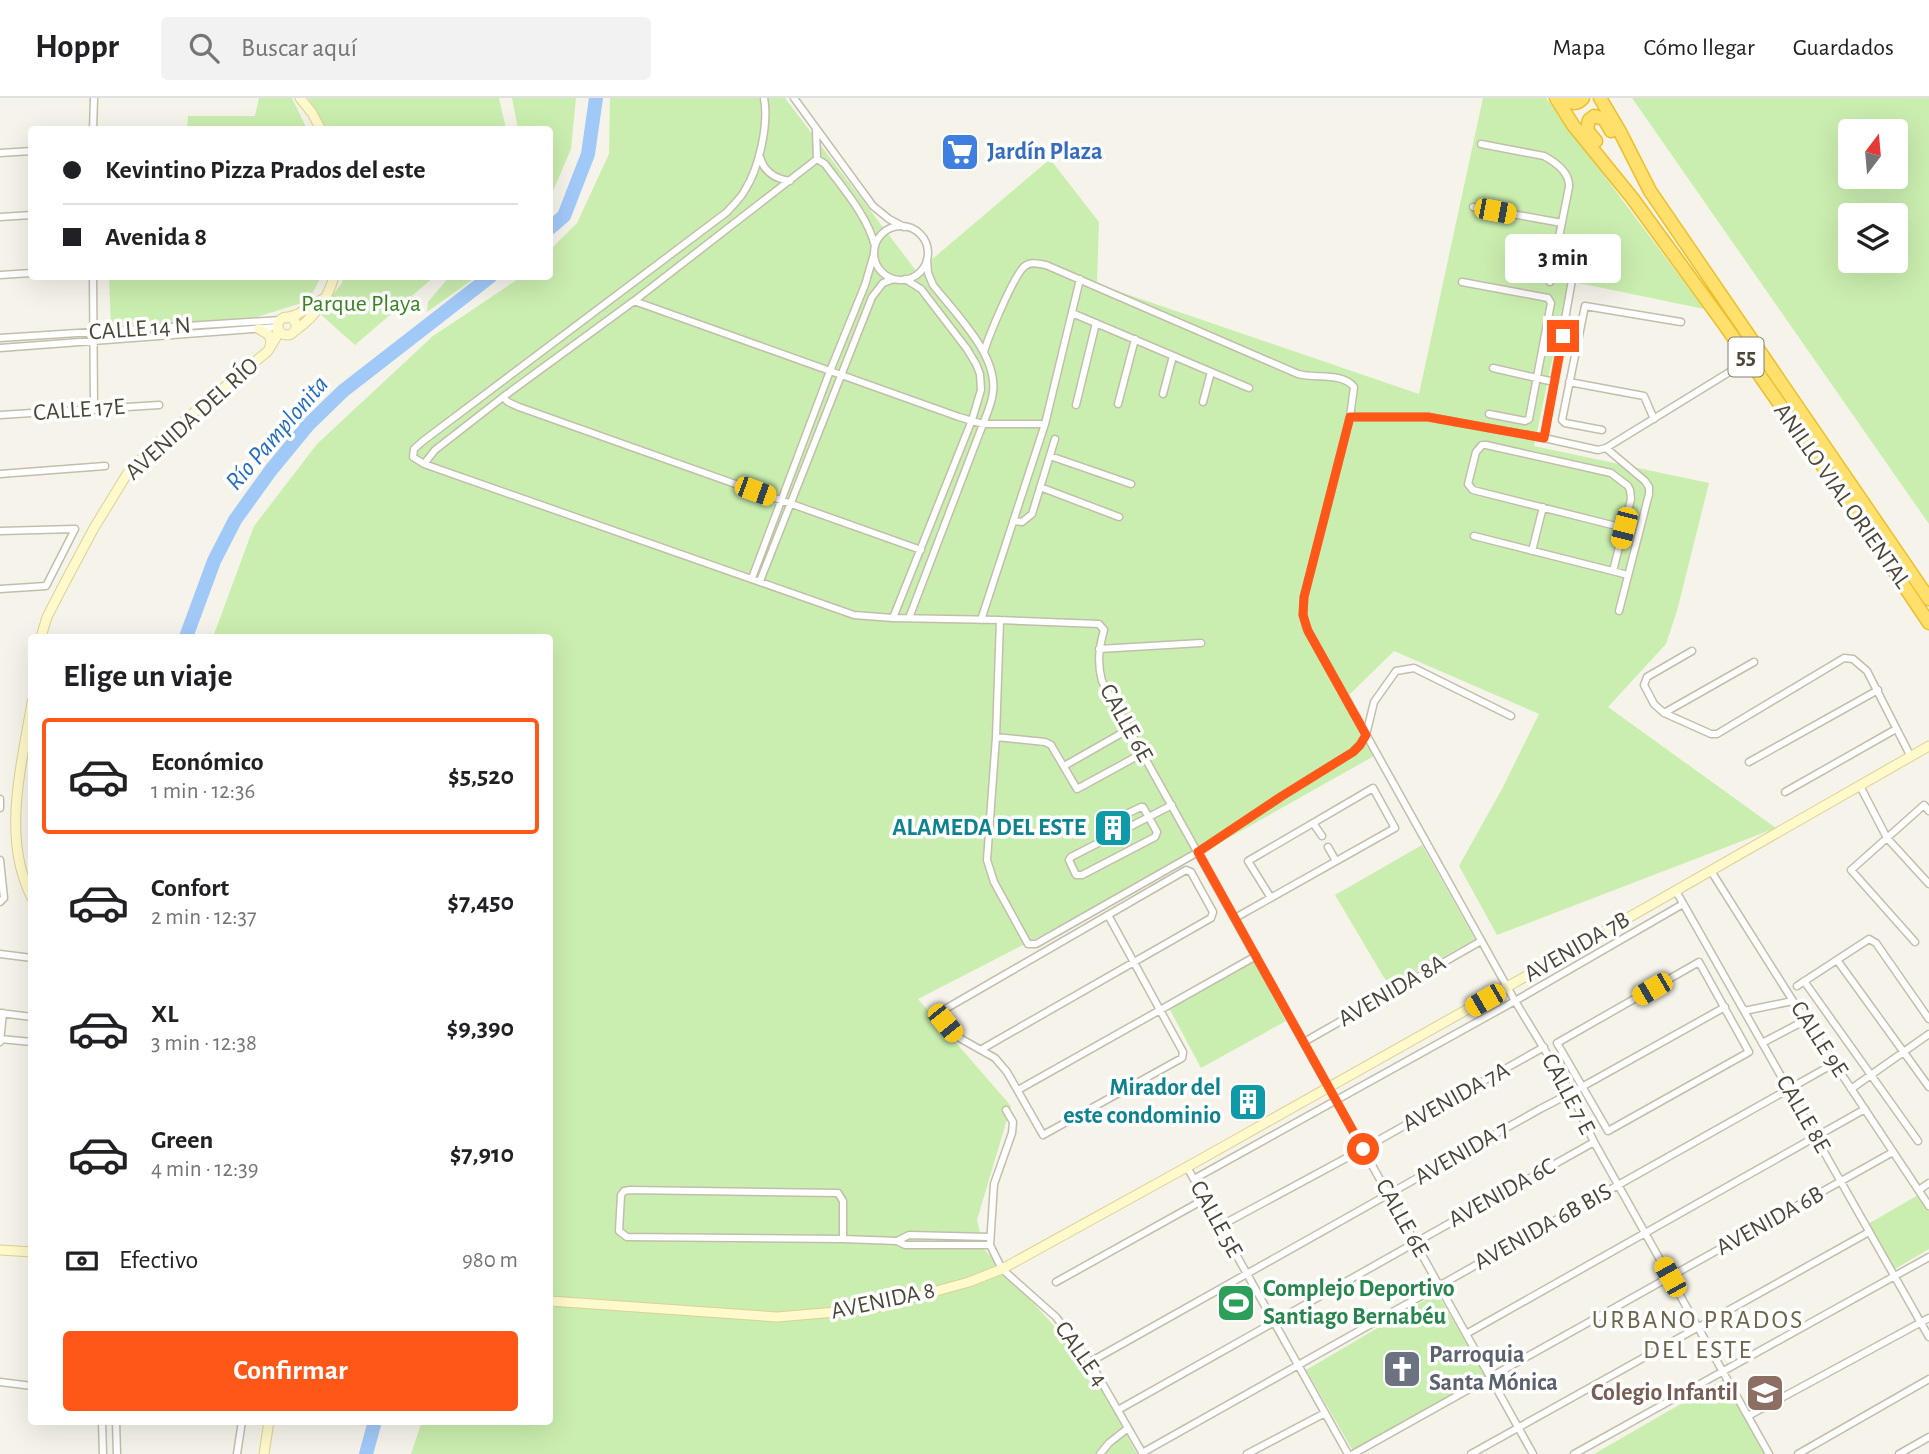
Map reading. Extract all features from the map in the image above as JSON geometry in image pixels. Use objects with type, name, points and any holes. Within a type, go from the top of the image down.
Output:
[{"type":"highway","name":"ANILLO VIAL ORIENTAL","points":[[1556,98],[1573,125],[1633,199],[1749,360],[1929,623]]},
{"type":"highway","points":[[1564,98],[1570,103],[1576,103],[1583,98]]},
{"type":"highway","name":"ANILLO VIAL ORIENTAL","points":[[1600,98],[1625,140],[1650,191],[1929,599]]},
{"type":"highway","points":[[1594,150],[1597,141],[1587,131],[1587,125],[1594,116],[1604,119],[1614,137],[1625,140]]},
{"type":"street","points":[[93,126],[94,98]]},
{"type":"street","points":[[300,98],[319,126]]},
{"type":"street","points":[[764,98],[764,125],[759,155],[746,190],[727,212],[423,441],[414,449],[412,457],[424,464],[854,615],[1000,620],[996,737],[987,860],[994,882],[1028,944],[1036,944],[1198,852],[1353,752],[1366,735],[1374,702],[1396,671],[1413,668],[1511,716]]},
{"type":"street","points":[[794,98],[873,206],[889,219],[921,236],[927,247],[928,273],[933,285],[973,336],[991,367],[993,392],[983,424],[909,618]]},
{"type":"street","points":[[816,130],[817,159]]},
{"type":"street","points":[[1481,144],[1544,156],[1553,160],[1567,176],[1569,180],[1550,282]]},
{"type":"street","points":[[0,153],[28,151]]},
{"type":"street","points":[[759,155],[769,173],[790,181]]},
{"type":"street","points":[[424,464],[435,450],[503,397],[634,301],[817,159]]},
{"type":"street","points":[[817,159],[825,164],[865,220],[871,232],[875,259],[880,269],[894,279]]},
{"type":"street","points":[[1473,207],[1562,223]]},
{"type":"street","points":[[0,217],[28,215]]},
{"type":"street","points":[[752,578],[865,285],[874,250],[883,233],[889,229],[904,227]]},
{"type":"street","points":[[1544,438],[1575,263],[1555,256]]},
{"type":"street","points":[[760,581],[872,297],[883,284],[919,273],[927,260]]},
{"type":"street","points":[[984,352],[1017,275],[1026,265],[1035,263],[1080,279],[1298,374],[1347,380],[1352,383],[1355,391],[1350,417],[1428,417],[1598,450],[1606,448],[1749,360]]},
{"type":"street","points":[[0,275],[28,273]]},
{"type":"street","points":[[893,618],[972,420],[981,390],[980,374],[967,349],[921,289],[905,279]]},
{"type":"street","points":[[981,620],[1045,424],[1080,279]]},
{"type":"street","points":[[93,280],[94,410]]},
{"type":"street","points":[[268,351],[282,322],[314,305],[326,295],[332,280]]},
{"type":"street","points":[[1462,282],[1550,299],[1551,303],[1528,420],[1489,414]]},
{"type":"street","name":"AVENIDA DEL RÍO","points":[[42,634],[57,596],[127,474],[155,445],[268,351],[278,347],[312,316],[326,295]]},
{"type":"street","points":[[634,301],[983,424],[1045,424]]},
{"type":"street","points":[[1602,430],[1563,422],[1562,419],[1585,306],[1681,322]]},
{"type":"street","points":[[1072,313],[1250,388]]},
{"type":"street","points":[[293,320],[296,325],[293,333],[281,333],[282,322],[293,320]]},
{"type":"street","name":"CALLE 14 N","points":[[0,338],[282,322]]},
{"type":"street","name":"CALLE 14 N","points":[[0,348],[259,329],[282,322]]},
{"type":"street","points":[[1076,405],[1096,323]]},
{"type":"street","points":[[259,329],[270,338],[268,351]]},
{"type":"street","points":[[973,336],[984,335],[993,329]]},
{"type":"street","points":[[1118,404],[1135,339]]},
{"type":"street","points":[[1163,394],[1173,356]]},
{"type":"street","points":[[1493,368],[1554,382]]},
{"type":"street","points":[[1203,402],[1211,372]]},
{"type":"street","points":[[1569,382],[1644,396],[1654,419]]},
{"type":"street","points":[[503,397],[519,407],[921,550]]},
{"type":"street","name":"CALLE 17E","points":[[0,415],[159,405]]},
{"type":"street","name":"CALLE 7 E","points":[[1350,417],[1304,597],[1303,615],[1308,631],[1507,987],[1571,1093],[1594,1142],[1769,1454]]},
{"type":"street","points":[[1013,521],[1022,522],[1032,514],[1055,439]]},
{"type":"street","points":[[1612,571],[1624,528],[1631,499],[1630,489],[1611,473],[1486,445],[1476,452],[1468,484],[1473,491],[1624,528]]},
{"type":"street","points":[[1606,448],[1649,487],[1619,611]]},
{"type":"street","points":[[1050,456],[1131,484]]},
{"type":"street","points":[[0,474],[105,466]]},
{"type":"street","points":[[1040,487],[1119,517]]},
{"type":"street","points":[[1532,551],[1543,507]]},
{"type":"street","points":[[0,531],[75,529],[46,586],[0,589]]},
{"type":"street","points":[[1474,536],[1628,575]]},
{"type":"street","name":"CALLE 6E","points":[[1000,620],[1099,624],[1104,629],[1098,661],[1102,681],[1533,1454]]},
{"type":"street","points":[[1099,649],[1201,643]]},
{"type":"street","points":[[1692,651],[1644,681],[1654,704],[1664,713],[1717,734],[1844,658],[1853,659],[1867,671],[1911,757]]},
{"type":"street","points":[[1664,713],[1754,662]]},
{"type":"street","points":[[1749,762],[1878,690]]},
{"type":"street","points":[[28,729],[17,804],[16,841],[21,871],[28,888]]},
{"type":"street","points":[[1064,766],[1129,729]]},
{"type":"street","points":[[1785,792],[1896,729]]},
{"type":"street","points":[[996,737],[1045,742],[1051,745],[1077,789],[1143,753]]},
{"type":"street","name":"AVENIDA 7B","points":[[1187,1167],[1929,746]]},
{"type":"street","points":[[1860,786],[1887,838],[1929,884]]},
{"type":"street","points":[[1235,918],[1271,898],[1395,828],[1373,788],[1248,861],[1271,898]]},
{"type":"street","points":[[0,799],[0,808]]},
{"type":"street","points":[[1121,830],[1118,818],[1143,807],[1148,816],[1157,832],[1155,837],[1082,875],[1076,875],[1070,858],[1121,830],[1148,816],[1172,805]]},
{"type":"street","points":[[1915,942],[1851,870],[1924,805],[1929,811]]},
{"type":"street","points":[[1313,823],[1322,836]]},
{"type":"street","points":[[1328,847],[1336,861]]},
{"type":"street","points":[[0,860],[4,898],[0,902]]},
{"type":"street","points":[[982,1049],[1134,963],[1212,918],[1213,912],[1191,872],[1186,870],[1108,915],[940,1012],[956,1036],[995,1058],[1007,1072],[1043,1135],[1182,1058],[1183,1052],[1134,963],[1108,915]]},
{"type":"street","name":"CALLE 9E","points":[[1711,871],[1793,1001],[1929,1206]]},
{"type":"street","name":"CALLE 8E","points":[[1676,891],[1929,1337]]},
{"type":"street","name":"AVENIDA 7B","points":[[1194,1179],[1515,1001],[1683,904]]},
{"type":"street","points":[[1797,986],[1867,940],[1872,940],[1929,1018]]},
{"type":"street","name":"AVENIDA 8A","points":[[1304,1042],[1481,941]]},
{"type":"street","points":[[1578,947],[1586,960]]},
{"type":"street","points":[[0,954],[28,958]]},
{"type":"street","points":[[1017,1090],[1256,956]]},
{"type":"street","points":[[1837,960],[1929,1087]]},
{"type":"street","points":[[1699,962],[1725,1007],[1749,1052],[1608,1132],[1557,1043],[1699,962]]},
{"type":"street","points":[[1804,981],[1918,1141]]},
{"type":"street","points":[[1744,1011],[1793,1001]]},
{"type":"street","name":"AVENIDA 7","points":[[1090,1362],[1725,1007]]},
{"type":"street","points":[[28,1016],[1,1013],[0,1041],[28,1042]]},
{"type":"street","points":[[1762,1043],[1806,1020]]},
{"type":"street","points":[[1851,1088],[1929,1034]]},
{"type":"street","name":"AVENIDA 7A","points":[[1220,1226],[1544,1047]]},
{"type":"street","name":"AVENIDA 6B BIS","points":[[1143,1454],[1835,1063]]},
{"type":"street","points":[[1466,1334],[1865,1109]]},
{"type":"street","points":[[1002,1269],[990,1245],[990,1237],[995,1184],[1012,1133],[1013,1122],[1006,1110]]},
{"type":"street","points":[[1246,1134],[1254,1146]]},
{"type":"street","name":"AVENIDA 6C","points":[[1118,1410],[1594,1142]]},
{"type":"street","name":"AVENIDA 6B","points":[[1350,1454],[1893,1152]]},
{"type":"street","name":"CALLE 5E","points":[[1187,1167],[1350,1454]]},
{"type":"street","name":"AVENIDA 8","points":[[553,1301],[777,1317],[871,1309],[969,1282],[1002,1269],[1187,1167]]},
{"type":"street","points":[[1919,1190],[1929,1183]]},
{"type":"street","points":[[843,1239],[843,1201],[838,1194],[630,1190],[621,1195],[619,1231],[627,1237],[843,1239],[897,1241],[905,1245],[990,1245]]},
{"type":"street","points":[[1056,1282],[1205,1199]]},
{"type":"street","points":[[1471,1454],[1869,1232]]},
{"type":"street","points":[[897,1241],[909,1236],[990,1237]]},
{"type":"street","points":[[0,1250],[28,1252]]},
{"type":"street","points":[[1574,1454],[1929,1256]]},
{"type":"street","name":"CALLE 4","points":[[1002,1269],[1056,1317],[1090,1362],[1143,1454]]},
{"type":"street","points":[[1748,1416],[1929,1318]]},
{"type":"street","points":[[1798,1454],[1929,1379]]},
{"type":"street","points":[[0,1382],[28,1385]]},
{"type":"street","points":[[1247,1454],[1325,1413]]},
{"type":"street","points":[[102,1425],[103,1454]]},
{"type":"street","points":[[117,1425],[117,1454]]},
{"type":"street","points":[[237,1454],[241,1425]]},
{"type":"street","points":[[264,1454],[268,1425]]},
{"type":"street","points":[[1100,1454],[1109,1443],[1128,1429]]},
{"type":"street","points":[[1899,1454],[1929,1437]]},
{"type":"green space","points":[[259,98],[292,98],[306,126],[187,126],[188,116],[255,116]]},
{"type":"green space","points":[[308,98],[499,98],[505,126],[324,126]]},
{"type":"green space","points":[[512,98],[576,98],[571,149],[553,191],[553,126],[517,126]]},
{"type":"green space","points":[[610,98],[785,98],[917,272],[1050,159],[1099,222],[1097,284],[1419,394],[1483,98],[1546,98],[1704,309],[1569,281],[1534,446],[1709,483],[1677,611],[1666,644],[1608,707],[1776,828],[1497,935],[1459,866],[1503,787],[1539,714],[1394,651],[1349,695],[1381,752],[1209,849],[918,999],[1011,1106],[977,1220],[984,1249],[1087,1362],[1137,1454],[411,1454],[421,1425],[553,1425],[553,634],[214,634],[254,526],[317,444],[433,336],[517,280],[553,280],[553,247],[577,223],[609,154]]},
{"type":"green space","points":[[1632,98],[1929,98],[1929,524]]},
{"type":"green space","points":[[109,280],[319,280],[308,301],[257,317],[111,326]]},
{"type":"green space","name":"Parque Playa","points":[[342,280],[431,280],[355,345],[319,313]]},
{"type":"green space","points":[[447,280],[472,280],[427,312],[428,302]]},
{"type":"green space","points":[[1422,845],[1475,939],[1391,986],[1335,895]]},
{"type":"green space","points":[[1254,961],[1286,1021],[1201,1068],[1169,1008]]},
{"type":"green space","points":[[1918,1195],[1929,1211],[1929,1249],[1895,1269],[1868,1224]]},
{"type":"green space","name":"Complejo Deportivo Santiago Bernabéu","points":[[1243,1284],[1255,1307],[1229,1321],[1217,1298]]},
{"type":"green space","points":[[1437,1293],[1487,1379],[1353,1451],[1306,1370]]},
{"type":"green space","points":[[1724,1379],[1765,1454],[1594,1454]]},
{"type":"waterway","name":"Río Pamplonita","points":[[553,225],[564,216],[588,154],[596,98]]},
{"type":"waterway","name":"Río Pamplonita","points":[[187,634],[214,561],[235,520],[308,425],[343,391],[486,280]]},
{"type":"waterway","name":"Río Pamplonita","points":[[366,1454],[374,1425]]},
{"type":"place","name":"Jardín Plaza","points":[[960,152]]},
{"type":"place","name":"ALAMEDA DEL ESTE","points":[[1113,828]]},
{"type":"place","name":"Mirador del este condominio","points":[[1248,1102]]},
{"type":"place","name":"Complejo Deportivo Santiago Bernabéu","points":[[1236,1303]]},
{"type":"place","name":"Parroquia Santa Mónica","points":[[1402,1369]]},
{"type":"place","name":"Colegio Infantil","points":[[1765,1393]]},
{"type":"district","name":"URBANO PRADOS DEL ESTE","points":[[1698,1335]]},
{"type":"route","points":[[1363,1149],[1198,852],[1353,752],[1366,735],[1308,631],[1303,615],[1304,597],[1350,417],[1428,417],[1544,438],[1563,336]]}]
